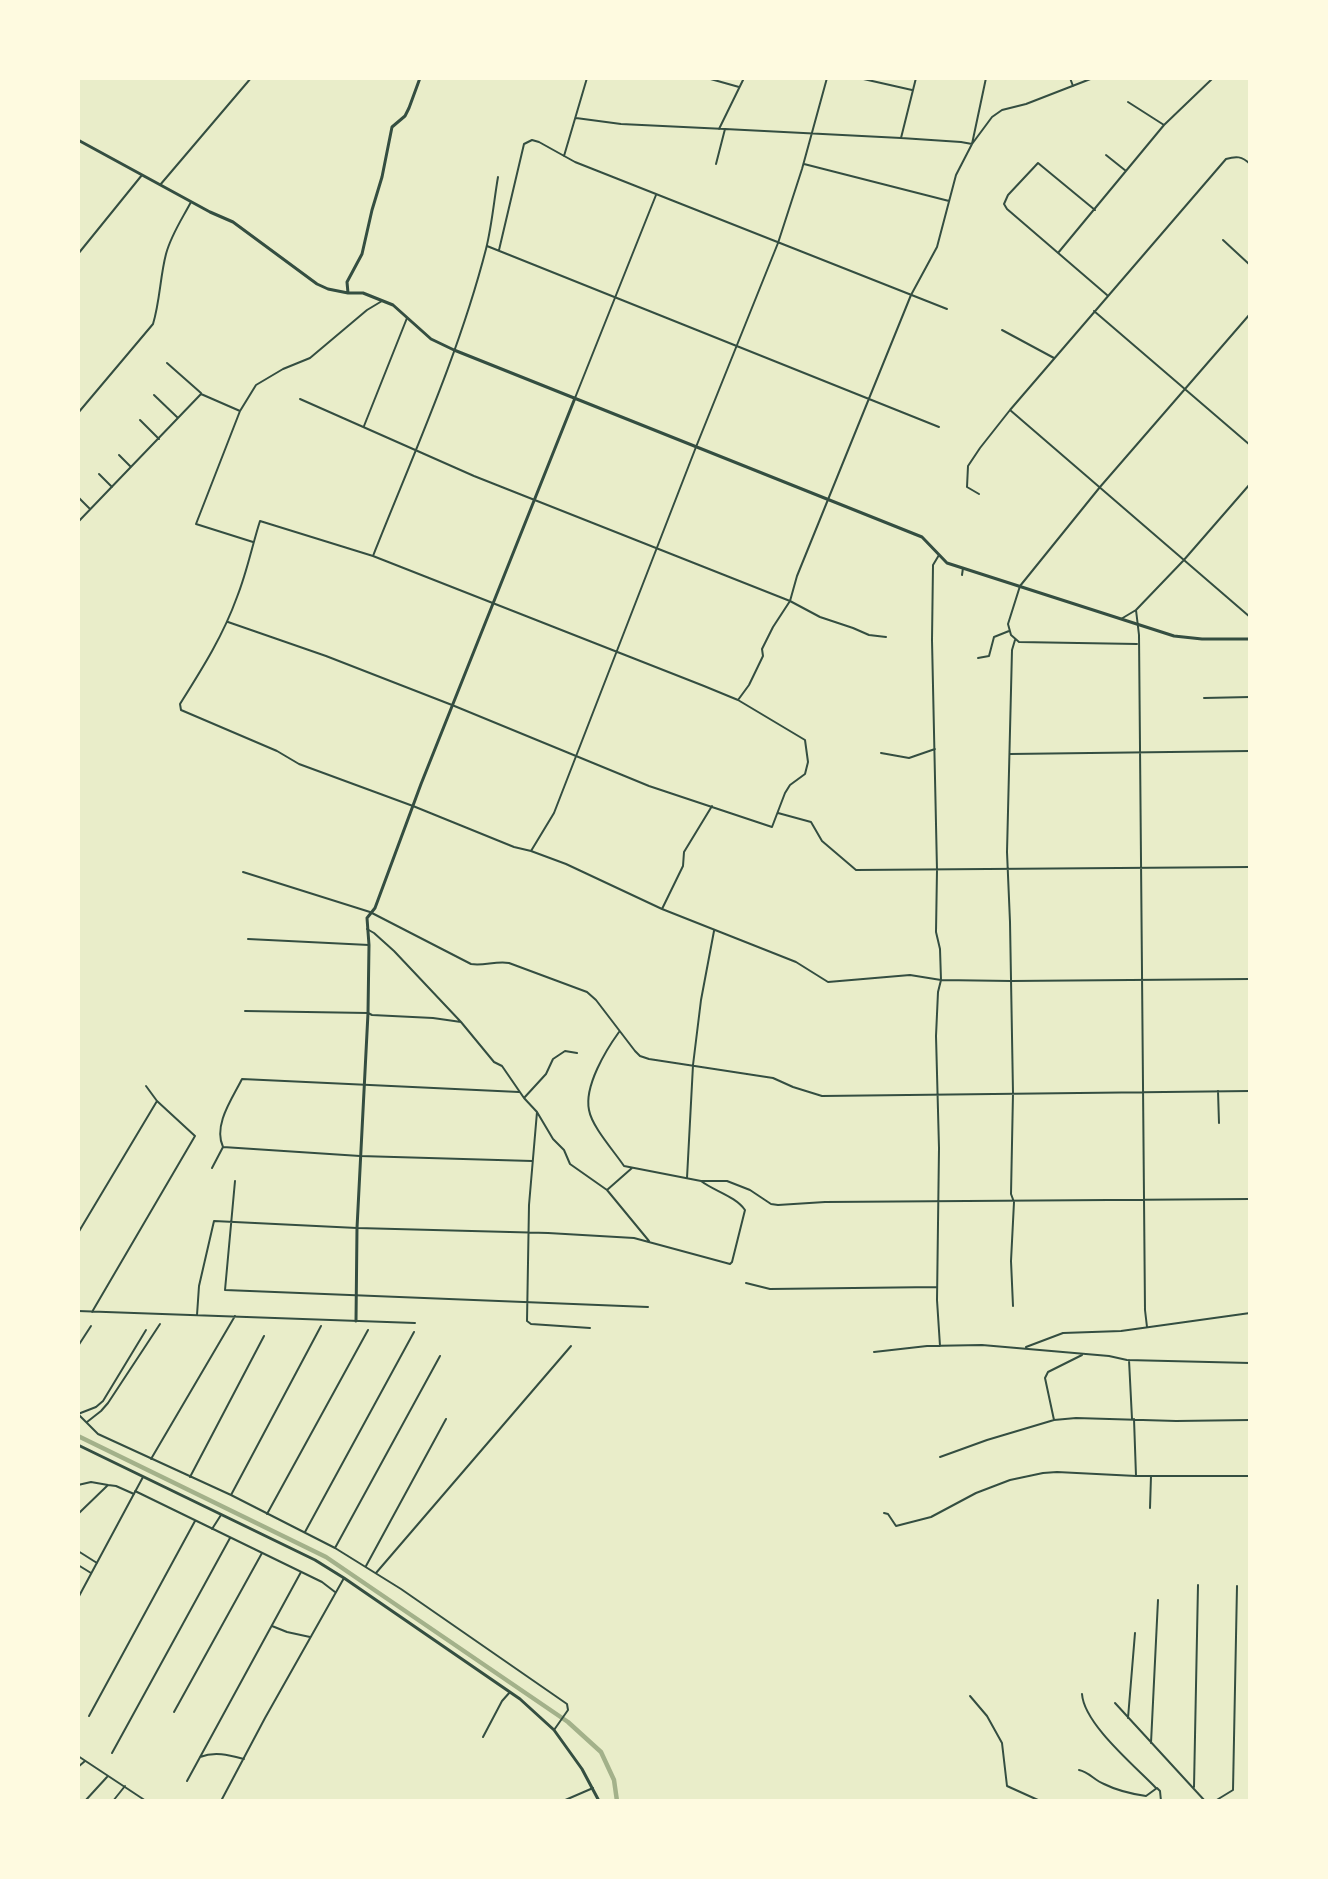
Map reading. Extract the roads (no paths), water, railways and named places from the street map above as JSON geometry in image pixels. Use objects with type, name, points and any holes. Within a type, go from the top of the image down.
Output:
[{"type":"street","points":[[160,185],[251,78]]},
{"type":"street","points":[[348,293],[347,282],[362,254],[392,127],[405,116],[410,108],[420,78]]},
{"type":"street","points":[[564,156],[587,78]]},
{"type":"street","points":[[707,78],[739,87]]},
{"type":"street","points":[[719,129],[744,78]]},
{"type":"street","points":[[531,851],[554,813],[575,754],[778,243],[804,164],[827,78]]},
{"type":"street","points":[[859,78],[913,90]]},
{"type":"street","points":[[901,138],[916,78]]},
{"type":"street","points":[[972,144],[986,78]]},
{"type":"street","points":[[1070,78],[1073,86]]},
{"type":"street","points":[[738,700],[749,685],[763,656],[762,649],[773,627],[790,601],[797,576],[911,295],[941,237],[956,175],[972,144],[992,117],[1002,110],[1026,104],[1093,78]]},
{"type":"street","points":[[1058,253],[1164,125],[1213,78]]},
{"type":"street","points":[[1128,102],[1164,125]]},
{"type":"street","points":[[576,118],[621,124],[901,138],[972,144]]},
{"type":"street","points":[[716,164],[725,129]]},
{"type":"street","points":[[78,140],[191,202],[233,222],[317,284],[348,293],[363,293],[393,305],[431,339],[454,350],[922,537],[947,563],[1174,636],[1202,639],[1250,639]]},
{"type":"street","points":[[499,250],[524,144],[532,140],[539,141],[564,156],[656,194],[947,309]]},
{"type":"street","points":[[1107,156],[1126,171]]},
{"type":"street","points":[[979,495],[967,487],[968,466],[1010,410],[1226,159],[1234,156],[1250,164]]},
{"type":"street","points":[[1095,210],[1038,162],[1008,195],[1004,204],[1107,295]]},
{"type":"street","points":[[804,164],[949,201]]},
{"type":"street","points":[[78,254],[142,176]]},
{"type":"street","points":[[373,556],[454,350],[487,246],[498,177]]},
{"type":"street","points":[[356,1321],[357,1228],[368,1013],[367,918],[375,908],[452,705],[656,194]]},
{"type":"street","points":[[78,413],[153,324],[165,256],[171,238],[191,202]]},
{"type":"street","points":[[1223,240],[1250,265]]},
{"type":"street","points":[[487,246],[939,427]]},
{"type":"street","points":[[253,542],[196,524],[240,411],[256,385],[283,369],[310,358],[367,310],[382,301]]},
{"type":"street","points":[[1094,311],[1250,446]]},
{"type":"street","points":[[1139,644],[1028,643],[1015,640],[1009,631],[1008,624],[1020,586],[1100,487],[1250,314]]},
{"type":"street","points":[[363,427],[408,318]]},
{"type":"street","points":[[1002,330],[1054,358]]},
{"type":"street","points":[[167,363],[201,394],[240,411]]},
{"type":"street","points":[[78,522],[201,394]]},
{"type":"street","points":[[154,395],[178,419]]},
{"type":"street","points":[[300,399],[414,451],[790,601],[820,617],[853,627],[869,635],[886,637]]},
{"type":"street","points":[[1010,410],[1250,617]]},
{"type":"street","points":[[140,420],[159,439]]},
{"type":"street","points":[[119,455],[131,467]]},
{"type":"street","points":[[99,474],[112,487]]},
{"type":"street","points":[[1121,619],[1136,610],[1183,561],[1250,484]]},
{"type":"street","points":[[78,497],[90,509]]},
{"type":"street","points":[[228,622],[326,656],[452,705],[648,786],[772,827],[790,785],[806,774],[808,762],[805,740],[738,700],[373,556],[260,522],[244,578],[228,622],[215,648],[180,704],[181,710],[277,751],[299,764],[413,806],[514,847],[566,864],[662,909],[796,962],[828,982],[910,975],[941,980],[1011,981],[1250,979]]},
{"type":"street","points":[[939,555],[933,565],[932,604],[936,932],[940,949],[941,980],[937,1007],[936,1094],[939,1148],[937,1287],[940,1346]]},
{"type":"street","points":[[962,575],[963,568]]},
{"type":"street","points":[[1136,610],[1139,644],[1142,1092],[1147,1327]]},
{"type":"street","points":[[978,658],[989,656],[994,637],[1009,631]]},
{"type":"street","points":[[1013,1306],[1011,1261],[1014,1202],[1011,1194],[1013,1094],[1008,869],[1012,650],[1015,640]]},
{"type":"street","points":[[1204,698],[1250,697]]},
{"type":"street","points":[[881,753],[909,758],[935,749]]},
{"type":"street","points":[[1009,754],[1250,751]]},
{"type":"street","points":[[662,909],[683,866],[684,852],[691,844],[712,806]]},
{"type":"street","points":[[777,813],[811,822],[822,841],[856,870],[1250,867]]},
{"type":"street","points":[[243,872],[370,912],[471,964],[479,965],[496,961],[509,963],[587,992],[596,999],[640,1056],[649,1059],[773,1078],[822,1096],[1250,1091]]},
{"type":"street","points":[[367,929],[394,951],[461,1022],[494,1062],[502,1066],[519,1092],[537,1112],[553,1139],[564,1150],[570,1164],[607,1190],[649,1242]]},
{"type":"street","points":[[686,1179],[693,1065],[701,1000],[714,931]]},
{"type":"street","points":[[248,939],[369,945]]},
{"type":"street","points":[[246,1011],[368,1013],[461,1022]]},
{"type":"street","points":[[620,1031],[604,1053],[596,1071],[589,1098],[589,1110],[594,1122],[624,1166],[686,1179],[727,1181],[738,1184],[771,1204],[778,1205],[825,1202],[1250,1199]]},
{"type":"street","points":[[524,1098],[546,1074],[553,1059],[565,1051],[577,1053]]},
{"type":"street","points":[[224,1147],[220,1140],[221,1123],[242,1079],[519,1092]]},
{"type":"street","points":[[92,1312],[195,1136],[157,1101],[146,1086]]},
{"type":"street","points":[[1218,1091],[1219,1123]]},
{"type":"street","points":[[78,1233],[157,1101]]},
{"type":"street","points":[[537,1112],[532,1161],[527,1321],[531,1324],[590,1328]]},
{"type":"street","points":[[224,1147],[360,1156],[532,1161]]},
{"type":"street","points":[[212,1168],[224,1147]]},
{"type":"street","points":[[607,1190],[632,1168]]},
{"type":"street","points":[[235,1181],[225,1290],[648,1306]]},
{"type":"street","points":[[197,1315],[199,1286],[214,1221],[634,1238],[730,1264],[745,1209],[701,1181]]},
{"type":"street","points":[[746,1283],[770,1288],[937,1287]]},
{"type":"street","points":[[78,1311],[415,1323]]},
{"type":"street","points":[[1023,1348],[1063,1333],[1099,1333],[1250,1313]]},
{"type":"street","points":[[152,1459],[234,1316]]},
{"type":"street","points":[[87,1422],[108,1403],[160,1324]]},
{"type":"street","points":[[78,1346],[91,1326]]},
{"type":"street","points":[[231,1496],[321,1326]]},
{"type":"street","points":[[146,1330],[103,1401],[96,1407],[78,1414],[99,1434],[305,1532],[366,1566],[567,1704],[568,1710],[554,1730]]},
{"type":"street","points":[[267,1514],[368,1330]]},
{"type":"street","points":[[305,1532],[414,1332]]},
{"type":"street","points":[[190,1477],[264,1336]]},
{"type":"street","points":[[874,1352],[982,1345],[1129,1360],[1250,1363]]},
{"type":"street","points":[[376,1573],[571,1346]]},
{"type":"street","points":[[1054,1420],[1045,1378],[1048,1372],[1082,1354]]},
{"type":"street","points":[[335,1548],[440,1356]]},
{"type":"street","points":[[1129,1360],[1136,1476]]},
{"type":"street","points":[[366,1566],[446,1419]]},
{"type":"street","points":[[940,1457],[1054,1420],[1250,1420]]},
{"type":"street","points":[[78,1445],[315,1560],[344,1578],[510,1692],[554,1730],[582,1769],[599,1801]]},
{"type":"street","points":[[884,1513],[888,1514],[896,1526],[914,1522],[932,1517],[976,1492],[1010,1480],[1043,1473],[1250,1476]]},
{"type":"street","points":[[1150,1508],[1151,1476]]},
{"type":"street","points":[[78,1598],[143,1477]]},
{"type":"street","points":[[78,1485],[90,1482],[116,1486],[134,1492],[322,1582],[335,1592]]},
{"type":"street","points":[[78,1514],[108,1485]]},
{"type":"street","points":[[212,1529],[221,1515]]},
{"type":"street","points":[[89,1716],[195,1521]]},
{"type":"street","points":[[112,1753],[230,1538]]},
{"type":"street","points":[[78,1551],[97,1563]]},
{"type":"street","points":[[174,1712],[262,1553]]},
{"type":"street","points":[[78,1565],[91,1574]]},
{"type":"street","points":[[187,1781],[301,1572]]},
{"type":"street","points":[[221,1801],[344,1578]]},
{"type":"street","points":[[1194,1787],[1198,1585]]},
{"type":"street","points":[[1215,1801],[1233,1790],[1237,1586]]},
{"type":"street","points":[[1151,1743],[1158,1600]]},
{"type":"street","points":[[272,1626],[310,1637]]},
{"type":"street","points":[[1128,1718],[1135,1633]]},
{"type":"street","points":[[483,1737],[502,1701],[510,1692]]},
{"type":"street","points":[[1082,1694],[1085,1710],[1090,1717],[1118,1750],[1160,1791],[1161,1801]]},
{"type":"street","points":[[970,1695],[987,1716],[1002,1743],[1007,1786],[1038,1800],[1048,1801]]},
{"type":"street","points":[[1115,1703],[1205,1801]]},
{"type":"street","points":[[200,1758],[213,1754],[244,1759]]},
{"type":"street","points":[[78,1756],[146,1801]]},
{"type":"street","points":[[78,1767],[85,1761]]},
{"type":"street","points":[[1079,1770],[1087,1772],[1104,1784],[1136,1794],[1146,1796],[1156,1788]]},
{"type":"street","points":[[85,1801],[108,1776]]},
{"type":"street","points":[[113,1801],[125,1786]]},
{"type":"street","points":[[563,1801],[593,1788]]},
{"type":"waterway","points":[[78,1436],[326,1557],[568,1722],[601,1752],[614,1780],[617,1801]]}]
